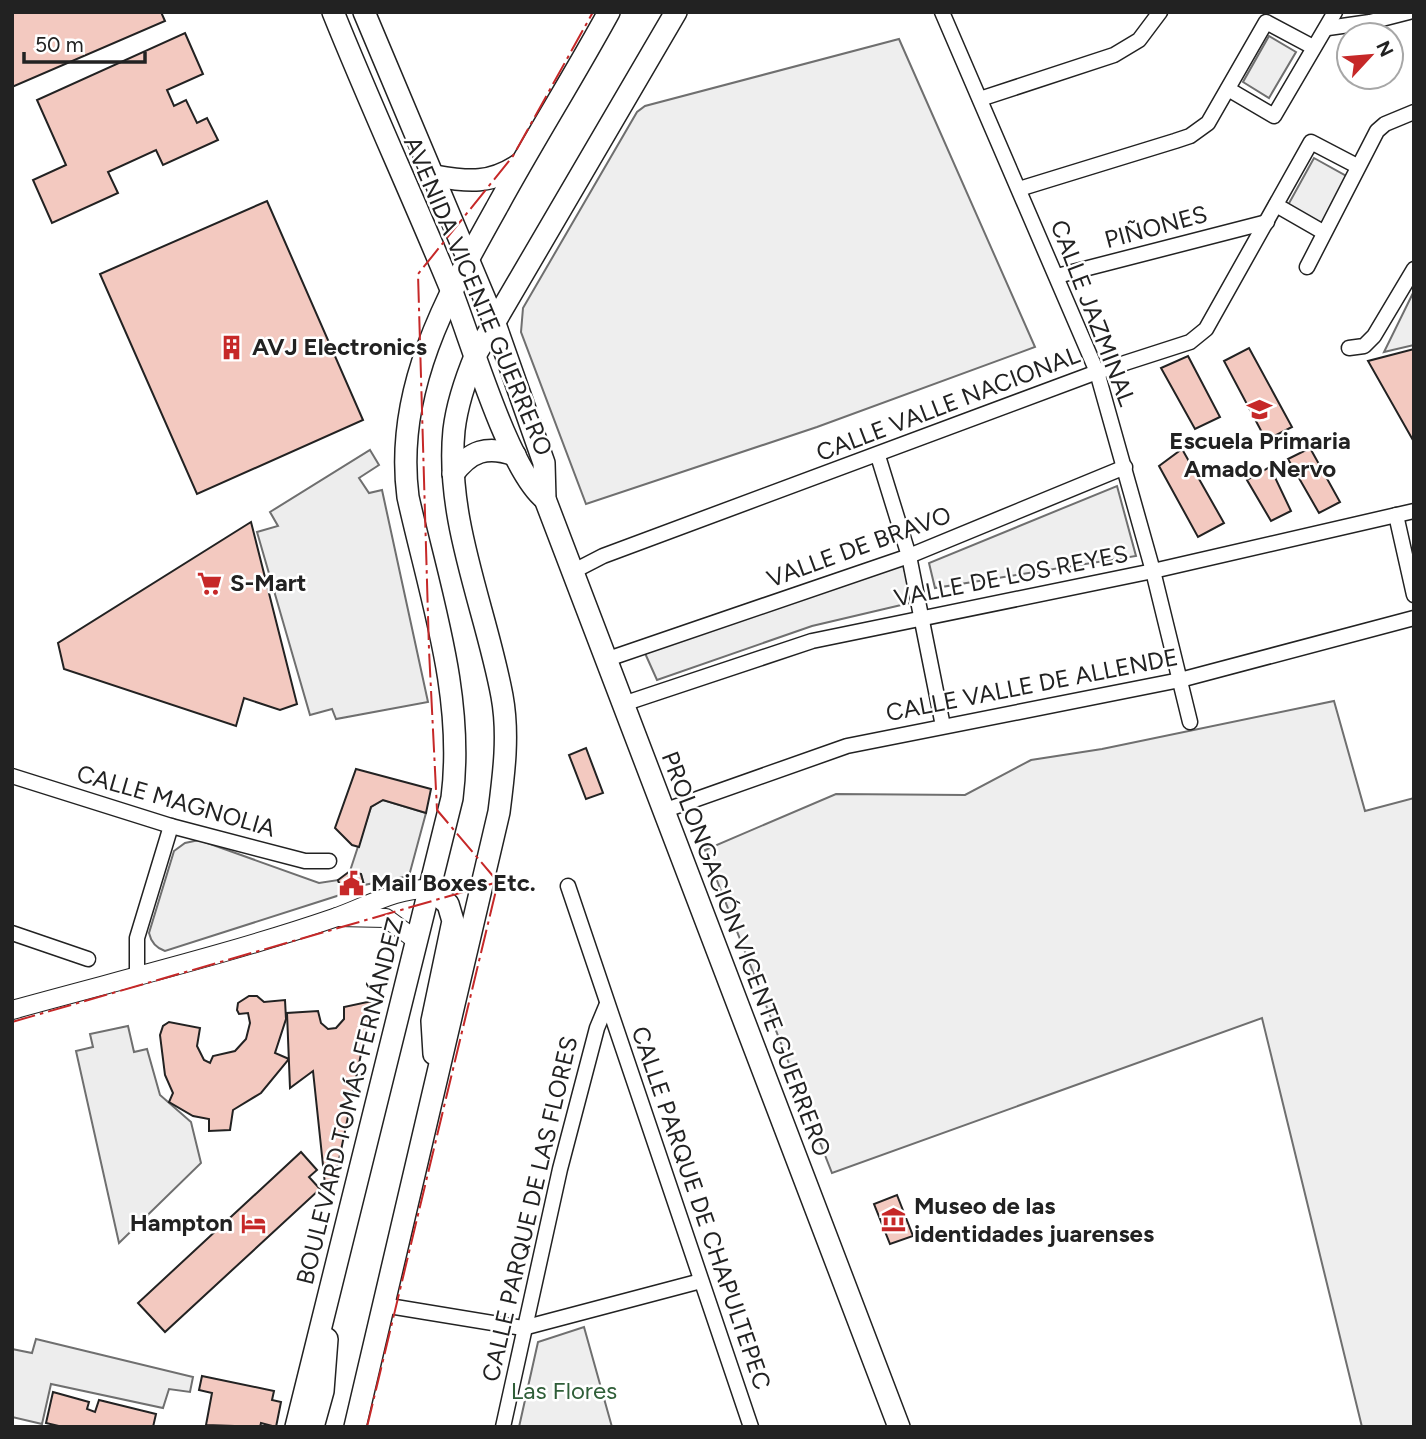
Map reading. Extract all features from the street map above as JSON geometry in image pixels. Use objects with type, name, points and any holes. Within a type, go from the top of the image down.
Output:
[{"type":"main road","name":"AVENIDA VICENTE GUERRERO","points":[[333,12],[384,138],[451,290],[522,473],[545,499]]},
{"type":"main road","name":"AVENIDA VICENTE GUERRERO","points":[[364,12],[494,321],[544,463],[545,499]]},
{"type":"main road","name":"BOULEVARD TOMÁS FERNÁNDEZ","points":[[296,1427],[452,798],[456,726],[453,696],[408,498],[403,464],[415,380],[451,290],[609,12]]},
{"type":"main road","points":[[355,1427],[499,812],[505,767],[502,697],[460,520],[453,474],[454,428],[476,354],[676,12]]},
{"type":"main road","points":[[435,176],[467,183],[488,181],[504,175],[521,163]]},
{"type":"main road","points":[[453,474],[465,459],[481,450],[502,450],[515,455]]},
{"type":"main road","name":"PROLONGACIÓN VICENTE GUERRERO","points":[[545,499],[900,1427]]},
{"type":"main road","points":[[430,889],[448,904],[453,921],[432,1021],[432,1046],[437,1070]]},
{"type":"main road","points":[[313,1427],[327,1364],[328,1342],[323,1323]]},
{"type":"street","name":"CALLE JAZMINAL","points":[[942,12],[1097,372],[1153,570],[1190,722]]},
{"type":"street","points":[[980,99],[1114,55],[1139,40],[1160,12]]},
{"type":"street","points":[[1228,89],[1274,116],[1335,12]]},
{"type":"street","points":[[1328,28],[1362,24],[1409,12]]},
{"type":"street","points":[[1019,188],[1190,136],[1208,123],[1266,22],[1313,47]]},
{"type":"street","points":[[1307,267],[1377,131],[1385,124],[1414,113]]},
{"type":"street","name":"CALLE VALLE NACIONAL","points":[[572,572],[603,556],[878,456],[1097,372],[1199,337],[1311,142],[1357,166]]},
{"type":"street","points":[[1276,205],[1324,232]]},
{"type":"street","name":"PIÑONES","points":[[1057,276],[1267,222]]},
{"type":"street","points":[[1349,348],[1364,346],[1374,336],[1414,269]]},
{"type":"street","points":[[878,456],[909,555],[943,726]]},
{"type":"street","name":"VALLE DE BRAVO","points":[[605,660],[909,555],[1125,467]]},
{"type":"street","name":"VALLE DE LOS REYES","points":[[623,704],[811,641],[1153,570],[1414,511]]},
{"type":"street","points":[[1396,515],[1414,595]]},
{"type":"street","name":"CALLE VALLE DE ALLENDE","points":[[663,811],[810,757],[943,726],[1180,680],[1414,618]]},
{"type":"street","name":"CALLE MAGNOLIA","points":[[12,776],[171,826],[305,861],[329,861]]},
{"type":"street","points":[[137,975],[137,938],[171,826]]},
{"type":"street","name":"CALLE PARQUE DE CHAPULTEPEC","points":[[568,886],[751,1427]]},
{"type":"street","points":[[12,1010],[337,917],[381,899],[416,889],[430,889]]},
{"type":"street","points":[[337,917],[386,918],[416,940]]},
{"type":"street","points":[[12,933],[88,959]]},
{"type":"street","name":"CALLE PARQUE DE LAS FLORES","points":[[503,1427],[560,1169],[601,1014],[607,1004]]},
{"type":"street","points":[[383,1305],[523,1328],[701,1281]]},
{"type":"green space","points":[[1269,36],[1296,52],[1269,98],[1243,82]]},
{"type":"green space","points":[[899,39],[1035,347],[817,427],[586,504],[521,332],[523,308],[637,112],[645,106]]},
{"type":"green space","points":[[1314,158],[1348,177],[1322,224],[1288,205]]},
{"type":"green space","points":[[1414,291],[1414,345],[1384,352]]},
{"type":"green space","points":[[1117,486],[1136,556],[935,588],[929,563]]},
{"type":"green space","points":[[902,562],[914,602],[812,626],[657,680],[644,651]]},
{"type":"green space","points":[[1334,701],[1365,811],[1414,798],[1414,1427],[1362,1427],[1262,1018],[832,1173],[705,850],[836,794],[965,795],[1031,760],[1102,749]]},
{"type":"green space","points":[[199,840],[319,883],[338,880],[343,894],[165,951],[154,944],[149,933],[174,851],[185,843]]},
{"type":"green space","name":"Las Flores","points":[[584,1327],[612,1427],[519,1427],[538,1342]]},
{"type":"shaded area","points":[[370,450],[379,465],[359,478],[369,493],[382,490],[428,702],[336,719],[332,709],[310,715],[257,532],[278,526],[270,512]]},
{"type":"shaded area","points":[[383,800],[426,813],[409,876],[364,885],[361,874],[350,871],[371,807]]},
{"type":"shaded area","points":[[128,1026],[134,1052],[147,1049],[160,1095],[191,1122],[201,1163],[119,1243],[76,1051],[93,1047],[90,1034]]},
{"type":"shaded area","points":[[36,1339],[193,1377],[190,1392],[169,1389],[163,1408],[51,1384],[42,1424],[12,1417],[12,1349],[32,1353]]},
{"type":"building","points":[[12,12],[161,12],[165,21],[12,87]]},
{"type":"building","points":[[185,33],[203,74],[167,90],[174,106],[186,100],[197,123],[207,118],[218,140],[163,165],[156,150],[108,172],[118,193],[52,223],[33,180],[66,165],[37,100]]},
{"type":"building","name":"AVJ Electronics","points":[[267,201],[363,420],[197,494],[100,274]]},
{"type":"building","points":[[1249,348],[1292,427],[1266,440],[1224,361]]},
{"type":"building","points":[[1414,349],[1414,442],[1368,361]]},
{"type":"building","points":[[1188,356],[1220,417],[1195,429],[1161,368]]},
{"type":"building","points":[[1310,448],[1340,502],[1319,513],[1288,459]]},
{"type":"building","points":[[1182,449],[1224,523],[1198,537],[1159,466]]},
{"type":"building","points":[[1270,467],[1291,511],[1271,521],[1247,480]]},
{"type":"building","name":"S-Mart","points":[[251,522],[297,704],[280,710],[244,698],[236,726],[64,669],[58,643]]},
{"type":"building","points":[[586,748],[603,793],[586,799],[569,755]]},
{"type":"building","points":[[356,769],[431,789],[426,813],[383,800],[371,807],[359,847],[352,845],[335,828]]},
{"type":"building","name":"Mail Boxes Etc.","points":[[350,871],[361,874],[364,885],[343,894],[338,880]]},
{"type":"building","points":[[249,996],[257,996],[264,1002],[285,1000],[286,1019],[275,1053],[289,1059],[261,1093],[233,1110],[230,1130],[209,1131],[209,1119],[193,1116],[169,1102],[173,1093],[165,1075],[160,1035],[163,1026],[169,1022],[200,1028],[197,1046],[204,1060],[210,1063],[213,1056],[235,1051],[246,1039],[250,1023],[248,1013],[239,1014],[237,1010],[238,1003]]},
{"type":"building","points":[[372,1001],[334,1184],[325,1184],[313,1071],[290,1088],[287,1013],[318,1011],[321,1023],[328,1029],[336,1028],[344,1019],[344,1007]]},
{"type":"building","name":"Hampton","points":[[301,1152],[317,1170],[309,1177],[320,1189],[165,1332],[138,1303]]},
{"type":"building","name":"Museo de las identidades juarenses","points":[[897,1195],[913,1236],[890,1244],[874,1204]]},
{"type":"building","points":[[202,1376],[274,1391],[272,1400],[281,1402],[276,1427],[261,1423],[260,1427],[206,1425],[212,1393],[199,1390]]},
{"type":"building","points":[[53,1392],[89,1402],[87,1409],[95,1412],[99,1400],[156,1414],[153,1427],[63,1427],[46,1423]]},
{"type":"power","points":[[367,1427],[498,882],[437,810],[429,650],[418,274],[513,156],[593,12]]},
{"type":"power","points":[[12,1022],[498,882]]},
{"type":"place","name":"AVJ Electronics","points":[[232,347]]},
{"type":"place","name":"Escuela Primaria Amado Nervo","points":[[1260,410]]},
{"type":"place","name":"S-Mart","points":[[210,583]]},
{"type":"place","name":"Mail Boxes Etc.","points":[[351,883]]},
{"type":"place","name":"Museo de las identidades juarenses","points":[[894,1220]]},
{"type":"place","name":"Hampton","points":[[253,1223]]}]
